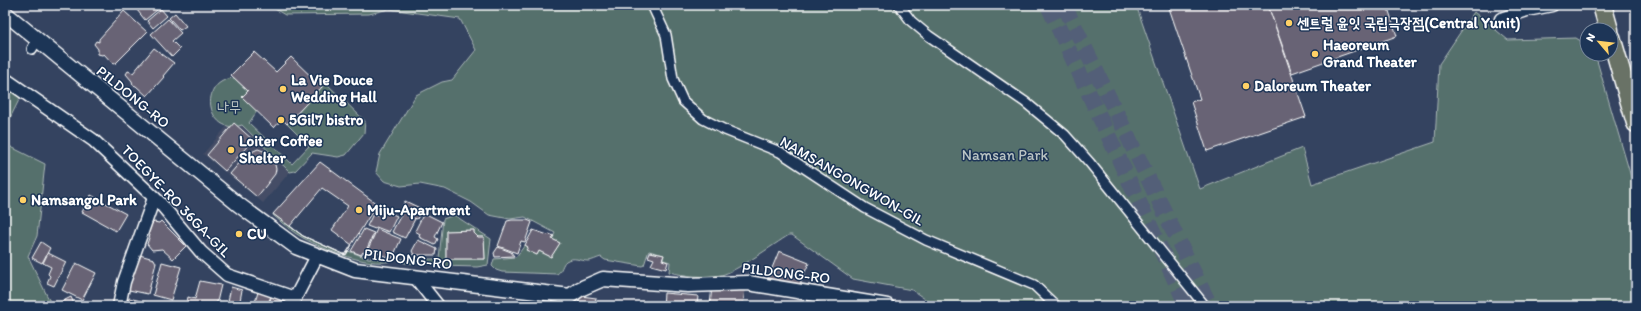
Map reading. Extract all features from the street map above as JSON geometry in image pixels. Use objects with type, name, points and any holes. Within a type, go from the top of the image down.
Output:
[{"type":"main road","points":[[1602,5],[1607,22]]},
{"type":"main road","points":[[1618,62],[1636,123]]},
{"type":"street","name":"NAMSANGONGWON-GIL","points":[[652,5],[666,35],[673,79],[683,101],[703,119],[725,130],[780,152],[865,208],[926,240],[1034,285],[1056,306]]},
{"type":"street","points":[[899,5],[911,21],[929,36],[1025,102],[1065,135],[1090,163],[1204,306]]},
{"type":"street","points":[[1501,19],[1527,10],[1552,5]]},
{"type":"street","name":"PILDONG-RO","points":[[5,13],[35,45],[239,205],[296,247],[356,270],[415,277],[567,301],[580,289],[603,279],[688,285],[748,283],[887,306]]},
{"type":"street","name":"TOEGYE-RO 36GA-GIL","points":[[5,79],[94,140],[154,198],[202,252],[227,276],[293,302],[317,256]]},
{"type":"street","points":[[119,306],[124,282],[154,198]]},
{"type":"street","points":[[415,277],[438,306]]},
{"type":"shaded area","points":[[234,118],[290,172],[263,203],[203,154]]},
{"type":"green space","name":"Namsan Park","points":[[268,5],[1136,5],[1200,189],[1302,148],[1312,184],[1435,142],[1439,64],[1474,12],[1508,40],[1576,38],[1579,40],[1579,62],[1597,62],[1636,194],[1636,306],[935,306],[912,290],[853,279],[792,235],[789,235],[736,269],[728,273],[715,276],[681,275],[669,272],[670,262],[663,260],[664,255],[649,251],[644,265],[642,266],[605,260],[601,257],[591,261],[574,259],[566,261],[557,274],[502,272],[496,270],[492,266],[494,259],[516,257],[525,245],[528,247],[527,250],[537,255],[539,251],[551,257],[560,243],[552,239],[555,233],[525,217],[510,219],[489,215],[471,202],[445,189],[420,184],[401,186],[384,181],[376,172],[380,154],[416,95],[442,82],[452,80],[476,50],[460,19],[389,9],[369,14],[285,15]]},
{"type":"green space","name":"나무","points":[[234,78],[248,91],[243,96],[257,111],[249,123],[292,164],[309,146],[287,124],[326,83],[365,121],[364,133],[346,155],[338,157],[312,153],[295,171],[290,172],[242,125],[230,127],[221,123],[215,116],[211,107],[211,97],[214,88],[222,81]]},
{"type":"green space","points":[[5,79],[23,92],[5,128]]},
{"type":"green space","name":"Namsangol Park","points":[[5,144],[45,164],[37,236],[28,256],[52,306],[5,306]]},
{"type":"green space","points":[[273,214],[303,236],[345,255],[348,251],[368,258],[392,259],[392,261],[370,262],[358,260],[334,252],[299,236]]},
{"type":"green space","points":[[454,215],[491,239],[488,265],[477,267],[440,266],[437,264],[402,262],[401,259],[439,259],[443,219]],"holes":[[[474,230],[474,233],[478,237],[484,237],[485,259],[446,259],[446,231]]]},
{"type":"building","points":[[133,5],[163,5],[145,20]]},
{"type":"building","name":"Daloreum Theater","points":[[1168,5],[1268,5],[1306,117],[1207,151],[1191,102],[1200,99]]},
{"type":"building","name":"Haeoreum Grand Theater","points":[[1268,5],[1387,5],[1397,36],[1292,73]]},
{"type":"building","points":[[161,9],[167,16],[153,28],[147,21]]},
{"type":"building","points":[[124,11],[147,32],[116,63],[113,64],[104,54],[98,54],[98,49],[94,44],[96,41],[99,42],[99,39]]},
{"type":"building","points":[[175,13],[186,26],[180,30],[169,18]]},
{"type":"building","points":[[168,19],[181,33],[172,41],[180,49],[172,57],[151,34]]},
{"type":"building","points":[[154,48],[174,63],[147,96],[133,85],[132,81],[126,74],[128,71],[133,73]]},
{"type":"building","name":"La Vie Douce Wedding Hall","points":[[254,52],[276,72],[291,57],[322,87],[287,124],[282,119],[274,128],[242,97],[248,91],[231,75]]},
{"type":"building","points":[[234,123],[253,140],[225,171],[207,155]]},
{"type":"building","points":[[258,149],[269,153],[273,157],[276,169],[275,174],[257,197],[230,174],[247,154]]},
{"type":"building","name":"Miju-Apartment","points":[[320,162],[377,204],[352,245],[332,230],[348,206],[322,188],[290,226],[303,236],[273,214]]},
{"type":"building","points":[[91,195],[126,214],[116,231],[82,212]]},
{"type":"building","points":[[405,201],[422,209],[417,219],[414,218],[415,219],[405,238],[392,232],[401,215],[399,214]]},
{"type":"building","points":[[381,209],[397,216],[389,232],[376,227],[375,229],[367,226],[373,214],[377,215]]},
{"type":"building","points":[[424,213],[442,222],[435,237],[438,239],[435,245],[419,237],[420,234],[415,231]]},
{"type":"building","points":[[527,220],[532,222],[525,242],[521,241],[517,253],[498,246],[507,221]]},
{"type":"building","points":[[161,221],[186,246],[173,259],[162,249],[152,250],[147,244],[150,235],[146,232],[147,229],[154,222],[159,223]]},
{"type":"building","points":[[364,229],[374,233],[365,253],[363,252],[361,255],[351,251]]},
{"type":"building","points":[[377,229],[401,239],[392,259],[368,249]]},
{"type":"building","points":[[474,230],[474,233],[478,237],[484,237],[485,259],[446,259],[446,231]]},
{"type":"building","points":[[533,230],[554,236],[552,239],[560,243],[551,257],[539,251],[537,255],[526,250],[528,247],[525,245]]},
{"type":"building","points":[[418,240],[437,249],[436,255],[414,255],[412,251]]},
{"type":"building","points":[[41,242],[50,248],[42,263],[32,258]]},
{"type":"building","points":[[498,247],[511,252],[514,256],[495,257],[494,253]]},
{"type":"building","points":[[779,251],[809,263],[797,290],[768,278]]},
{"type":"building","points":[[650,252],[664,255],[662,260],[668,262],[666,269],[651,265],[654,259],[648,257]]},
{"type":"building","points":[[48,253],[66,262],[54,286],[47,283],[50,276],[48,274],[51,267],[43,263]]},
{"type":"building","points":[[136,254],[154,259],[156,263],[148,294],[129,290],[126,282]]},
{"type":"building","points":[[162,262],[181,267],[171,300],[153,295]]},
{"type":"building","points":[[76,263],[96,273],[82,300],[62,290]]},
{"type":"building","points":[[200,281],[221,285],[216,306],[186,306],[188,297],[195,299]]},
{"type":"building","points":[[712,286],[745,289],[743,306],[710,306]]},
{"type":"building","points":[[231,287],[242,290],[239,306],[227,306]]},
{"type":"building","points":[[258,292],[271,296],[267,306],[254,306]]},
{"type":"building","points":[[664,293],[698,296],[697,306],[663,306]]},
{"type":"building","points":[[272,295],[288,299],[283,306],[268,306]]},
{"type":"building","points":[[581,296],[596,298],[595,306],[577,306]]},
{"type":"building","points":[[71,297],[75,306],[53,306]]},
{"type":"building","points":[[129,298],[156,305],[156,306],[127,306]]},
{"type":"tunnel","points":[[1048,5],[1187,306]]},
{"type":"tunnel","points":[[1064,5],[1210,306]]},
{"type":"place","name":"센트럴 윤잇 국립극장점(Central Yunit)","points":[[1289,23]]},
{"type":"place","name":"Haeoreum Grand Theater","points":[[1315,54]]},
{"type":"place","name":"Daloreum Theater","points":[[1246,86]]},
{"type":"place","name":"La Vie Douce Wedding Hall","points":[[283,89]]},
{"type":"place","name":"5Gil7 bistro","points":[[281,120]]},
{"type":"place","name":"Loiter Coffee Shelter","points":[[231,150]]},
{"type":"place","name":"Namsangol Park","points":[[23,200]]},
{"type":"place","name":"Miju-Apartment","points":[[359,210]]},
{"type":"place","name":"CU","points":[[239,234]]}]
